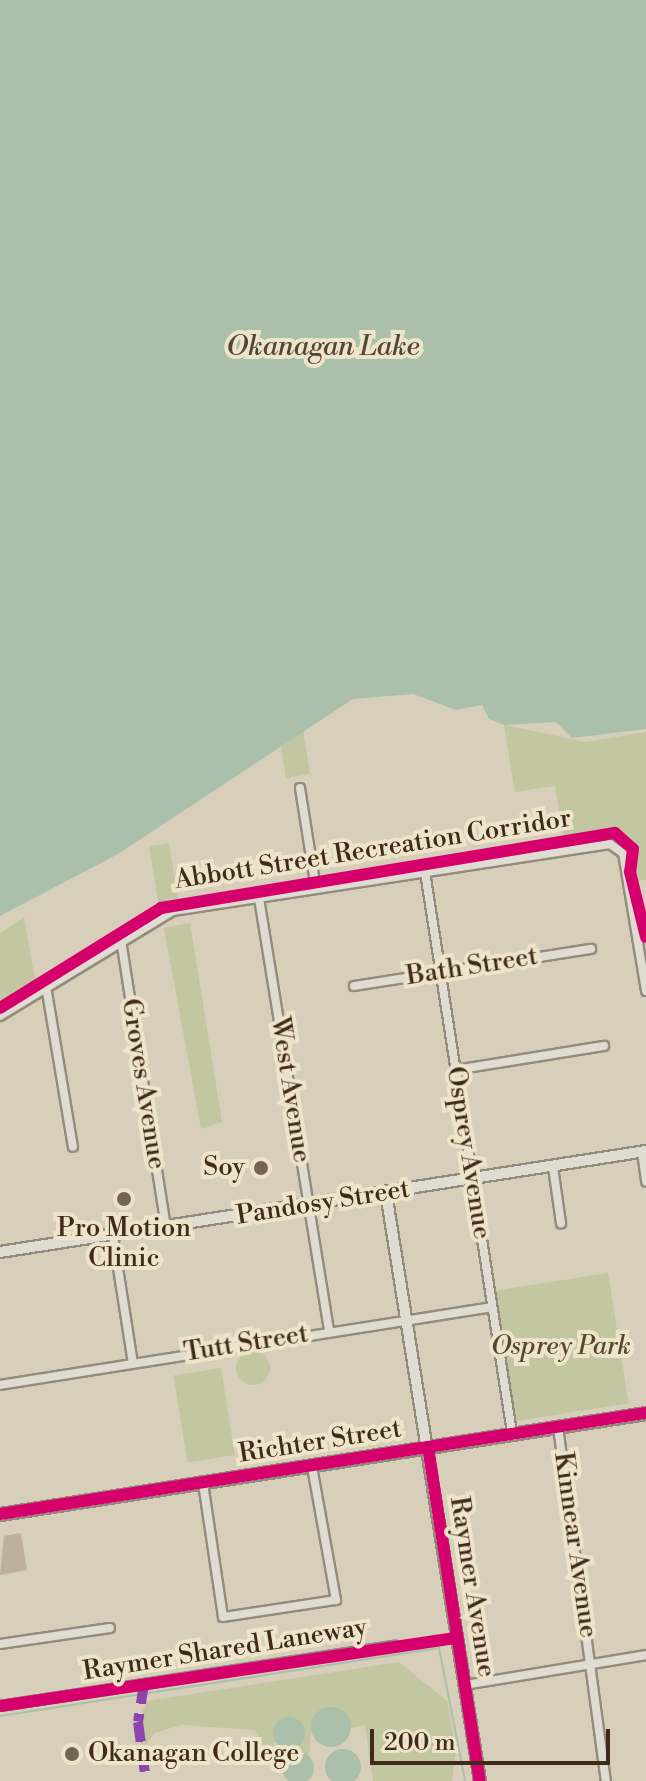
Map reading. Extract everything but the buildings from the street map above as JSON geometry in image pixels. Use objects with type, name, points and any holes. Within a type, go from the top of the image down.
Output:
[{"type":"main road","name":"Richter Street","points":[[0,1514],[646,1413]]},
{"type":"street","points":[[300,788],[316,889]]},
{"type":"street","points":[[0,1016],[158,916],[425,872],[618,845],[642,946],[646,991]]},
{"type":"street","name":"Osprey Avenue","points":[[425,872],[512,1433]]},
{"type":"street","name":"West Avenue","points":[[259,898],[329,1331]]},
{"type":"street","name":"Groves Avenue","points":[[121,940],[166,1228]]},
{"type":"street","name":"Bath Street","points":[[354,986],[591,949]]},
{"type":"street","points":[[46,986],[73,1147]]},
{"type":"street","points":[[455,1070],[604,1046]]},
{"type":"street","points":[[644,1152],[646,1182]]},
{"type":"street","name":"Pandosy Street","points":[[0,1252],[644,1152]]},
{"type":"street","points":[[553,1167],[561,1223]]},
{"type":"street","name":"Raymer Avenue","points":[[386,1193],[480,1781]]},
{"type":"street","points":[[113,1236],[133,1363]]},
{"type":"street","name":"Tutt Street","points":[[0,1385],[492,1307]]},
{"type":"street","name":"Kinnear Avenue","points":[[558,1427],[593,1664],[606,1781]]},
{"type":"street","points":[[203,1483],[223,1617],[336,1600],[312,1466]]},
{"type":"street","points":[[0,1644],[110,1628]]},
{"type":"street","name":"Raymer Shared Laneway","points":[[0,1706],[394,1646]]},
{"type":"street","points":[[465,1685],[646,1655]]},
{"type":"green space","points":[[504,725],[586,742],[646,732],[646,880],[636,881],[632,842],[619,831],[564,842],[555,786],[515,792]]},
{"type":"green space","points":[[303,729],[310,774],[286,778],[281,747]]},
{"type":"green space","points":[[169,843],[178,900],[158,903],[149,846]]},
{"type":"green space","points":[[24,917],[35,980],[0,1002],[0,934]]},
{"type":"green space","points":[[190,923],[222,1122],[201,1129],[164,928]]},
{"type":"green space","name":"Osprey Park","points":[[608,1273],[629,1403],[515,1421],[494,1291]]},
{"type":"green space","points":[[253,1351],[265,1356],[270,1368],[265,1380],[253,1385],[241,1380],[236,1368],[241,1356]]},
{"type":"green space","points":[[221,1368],[235,1455],[187,1462],[174,1376]]},
{"type":"green space","points":[[399,1662],[447,1701],[456,1750],[452,1781],[373,1781],[365,1725],[350,1728],[332,1707],[312,1721],[309,1757],[276,1756],[298,1746],[304,1727],[275,1742],[268,1756],[255,1730],[181,1725],[154,1733],[142,1750],[138,1724],[147,1701]]},
{"type":"water","name":"Okanagan Lake","points":[[0,0],[646,0],[646,729],[572,738],[556,722],[504,725],[489,719],[482,705],[456,710],[413,694],[353,699],[118,854],[0,916]]},
{"type":"water","points":[[331,1707],[345,1713],[351,1727],[345,1741],[331,1747],[317,1741],[311,1727],[317,1713]]},
{"type":"water","points":[[289,1717],[301,1721],[305,1733],[301,1745],[289,1749],[277,1745],[273,1733],[277,1721]]},
{"type":"water","points":[[343,1749],[356,1754],[361,1767],[356,1780],[343,1785],[330,1780],[325,1767],[330,1754]]},
{"type":"water","points":[[298,1752],[309,1757],[314,1768],[309,1779],[298,1784],[287,1779],[282,1768],[287,1757]]},
{"type":"waterway","points":[[0,1716],[439,1648],[465,1781]]},
{"type":"marked path","points":[[144,1684],[138,1722],[146,1781]]},
{"type":"cycle path","name":"Abbott Street Recreation Corridor","points":[[0,1008],[161,908],[615,833],[633,849],[630,872],[646,937]]},
{"type":"cycle path","points":[[0,1514],[646,1413]]},
{"type":"cycle path","points":[[428,1447],[480,1781]]},
{"type":"cycle path","points":[[0,1706],[457,1638]]},
{"type":"place","name":"Soy","points":[[261,1168]]},
{"type":"place","name":"Pro Motion Clinic","points":[[124,1199]]},
{"type":"place","name":"Okanagan College","points":[[72,1754]]}]
